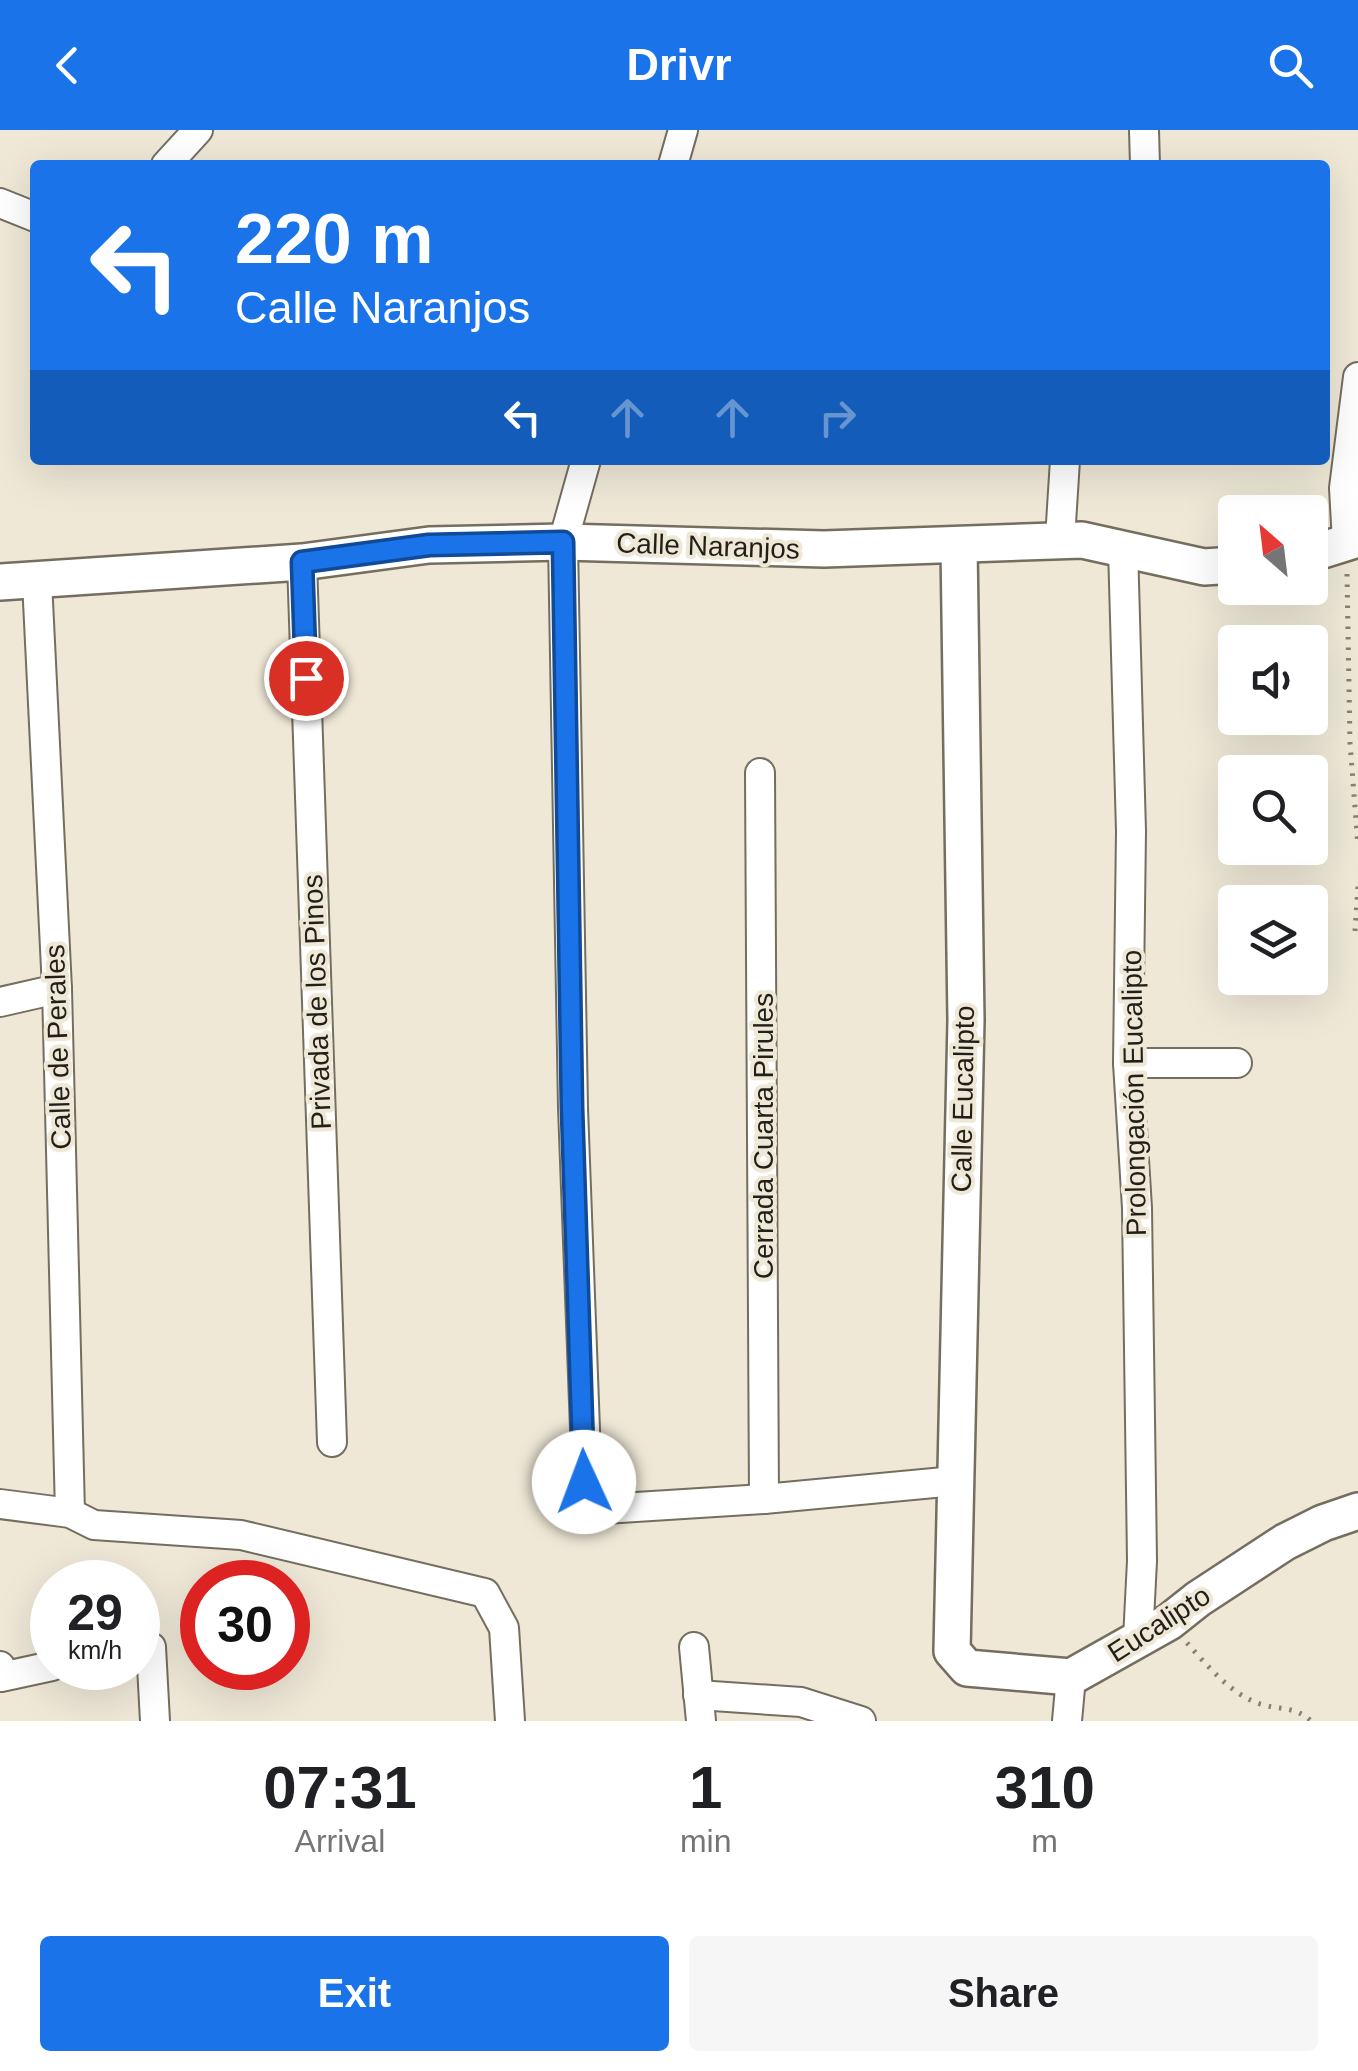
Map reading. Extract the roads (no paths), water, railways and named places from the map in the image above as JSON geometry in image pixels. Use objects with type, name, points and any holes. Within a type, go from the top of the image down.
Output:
[{"type":"street","points":[[171,160],[198,130]]},
{"type":"street","points":[[675,160],[684,130]]},
{"type":"street","points":[[1144,130],[1145,160]]},
{"type":"street","points":[[0,203],[30,215]]},
{"type":"street","points":[[1328,548],[1353,540],[1344,488],[1358,378]]},
{"type":"street","points":[[585,465],[563,542],[572,1108],[588,1510],[955,1481]]},
{"type":"street","points":[[1060,539],[1065,465]]},
{"type":"street","name":"Calle Naranjos","points":[[0,582],[302,562],[429,545],[563,542],[824,549],[1060,539],[1124,547],[1204,567],[1218,567]]},
{"type":"street","name":"Calle Eucalipto","points":[[960,546],[966,1020],[952,1651],[967,1668],[1071,1677]]},
{"type":"street","name":"Prolongación Eucalipto","points":[[1124,547],[1131,831],[1128,1063],[1137,1208],[1142,1561],[1138,1639]]},
{"type":"street","name":"Privada de los Pinos","points":[[302,562],[332,1442]]},
{"type":"street","name":"Calle de Perales","points":[[37,581],[58,989],[70,1513]]},
{"type":"street","name":"Cerrada Cuarta Pirules","points":[[760,773],[764,1499]]},
{"type":"street","points":[[0,1002],[58,989]]},
{"type":"street","points":[[1128,1063],[1237,1063]]},
{"type":"street","points":[[0,1504],[70,1513],[94,1524],[241,1535],[485,1593],[504,1628],[510,1721]]},
{"type":"street","name":"Eucalipto","points":[[1071,1677],[1169,1622],[1198,1598],[1285,1542],[1358,1511]]},
{"type":"street","points":[[694,1647],[699,1708],[801,1702],[861,1721]]},
{"type":"street","points":[[0,1666],[1,1677],[30,1671]]},
{"type":"street","points":[[1067,1721],[1071,1677]]},
{"type":"street","points":[[153,1690],[155,1721]]}]
